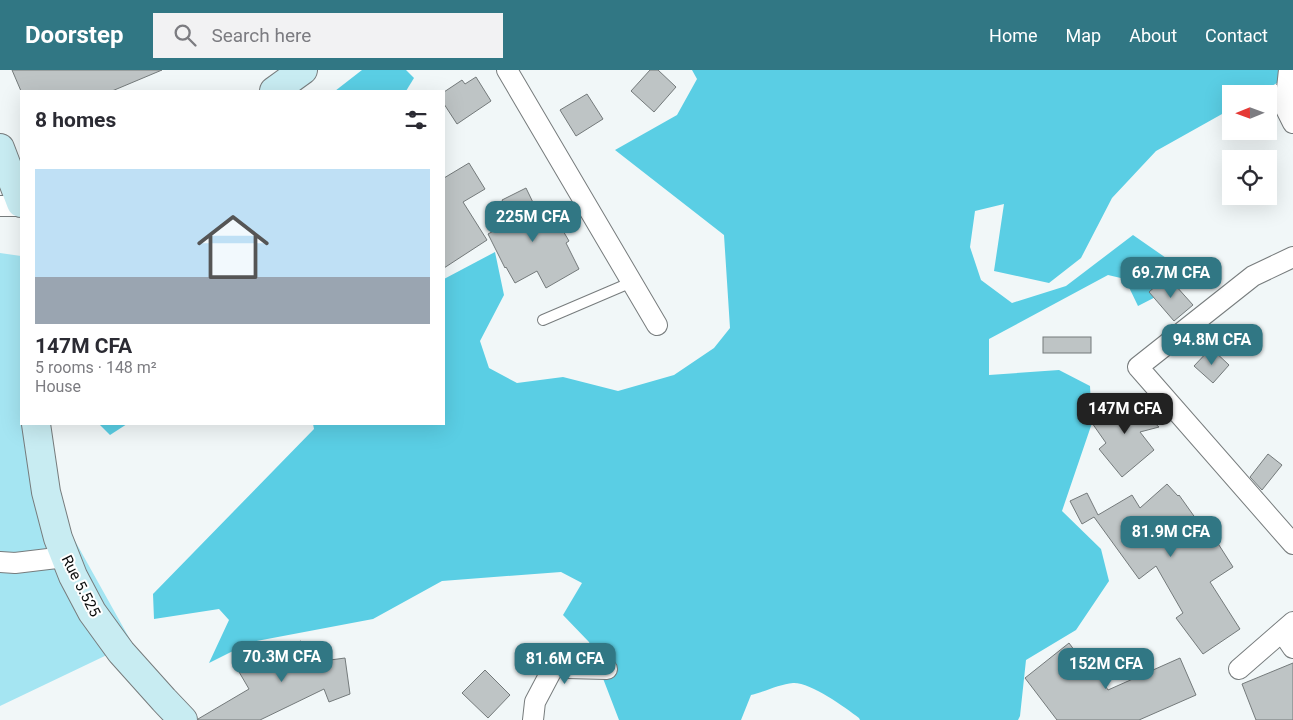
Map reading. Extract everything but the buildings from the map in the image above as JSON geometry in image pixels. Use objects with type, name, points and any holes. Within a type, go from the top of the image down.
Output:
[{"type":"street","points":[[275,90],[304,70]]},
{"type":"street","points":[[507,70],[657,325]]},
{"type":"street","points":[[1288,70],[1285,107],[1293,123]]},
{"type":"street","points":[[0,148],[20,202]]},
{"type":"street","points":[[0,206],[20,205]]},
{"type":"street","points":[[1293,256],[1253,276],[1138,368],[1293,544]]},
{"type":"street","name":"Rue 5.525","points":[[36,425],[46,492],[58,538],[73,576],[92,612],[121,652],[183,720]]},
{"type":"street","points":[[0,562],[15,563],[65,557]]},
{"type":"street","points":[[1239,669],[1289,634]]},
{"type":"street","points":[[533,720],[535,702],[554,666],[606,669]]},
{"type":"lane","points":[[543,320],[632,282]]},
{"type":"shaded area","points":[[362,70],[406,70],[414,78],[407,90],[336,90]]},
{"type":"shaded area","points":[[692,70],[1293,70],[1284,79],[1274,85],[1222,85],[1222,114],[1156,151],[1112,198],[1081,258],[1049,283],[994,271],[1004,204],[975,211],[970,247],[981,280],[1012,303],[1066,286],[1133,235],[1169,260],[1173,288],[1138,306],[1125,279],[1108,275],[989,339],[989,375],[1059,370],[1090,386],[1092,423],[1062,511],[1101,549],[1109,581],[1076,630],[1026,660],[1018,720],[860,720],[827,696],[809,686],[793,683],[751,695],[741,720],[619,720],[589,642],[563,615],[582,583],[561,572],[442,581],[373,619],[251,642],[209,663],[229,620],[219,609],[154,619],[153,594],[314,429],[313,425],[445,425],[445,278],[495,252],[504,295],[480,341],[489,368],[517,383],[563,377],[618,391],[674,375],[714,348],[730,328],[724,235],[615,150],[677,115],[697,79]]},
{"type":"shaded area","points":[[0,253],[20,256],[20,425],[45,425],[65,523],[132,643],[0,706]]},
{"type":"shaded area","points":[[100,425],[125,425],[110,435]]}]
